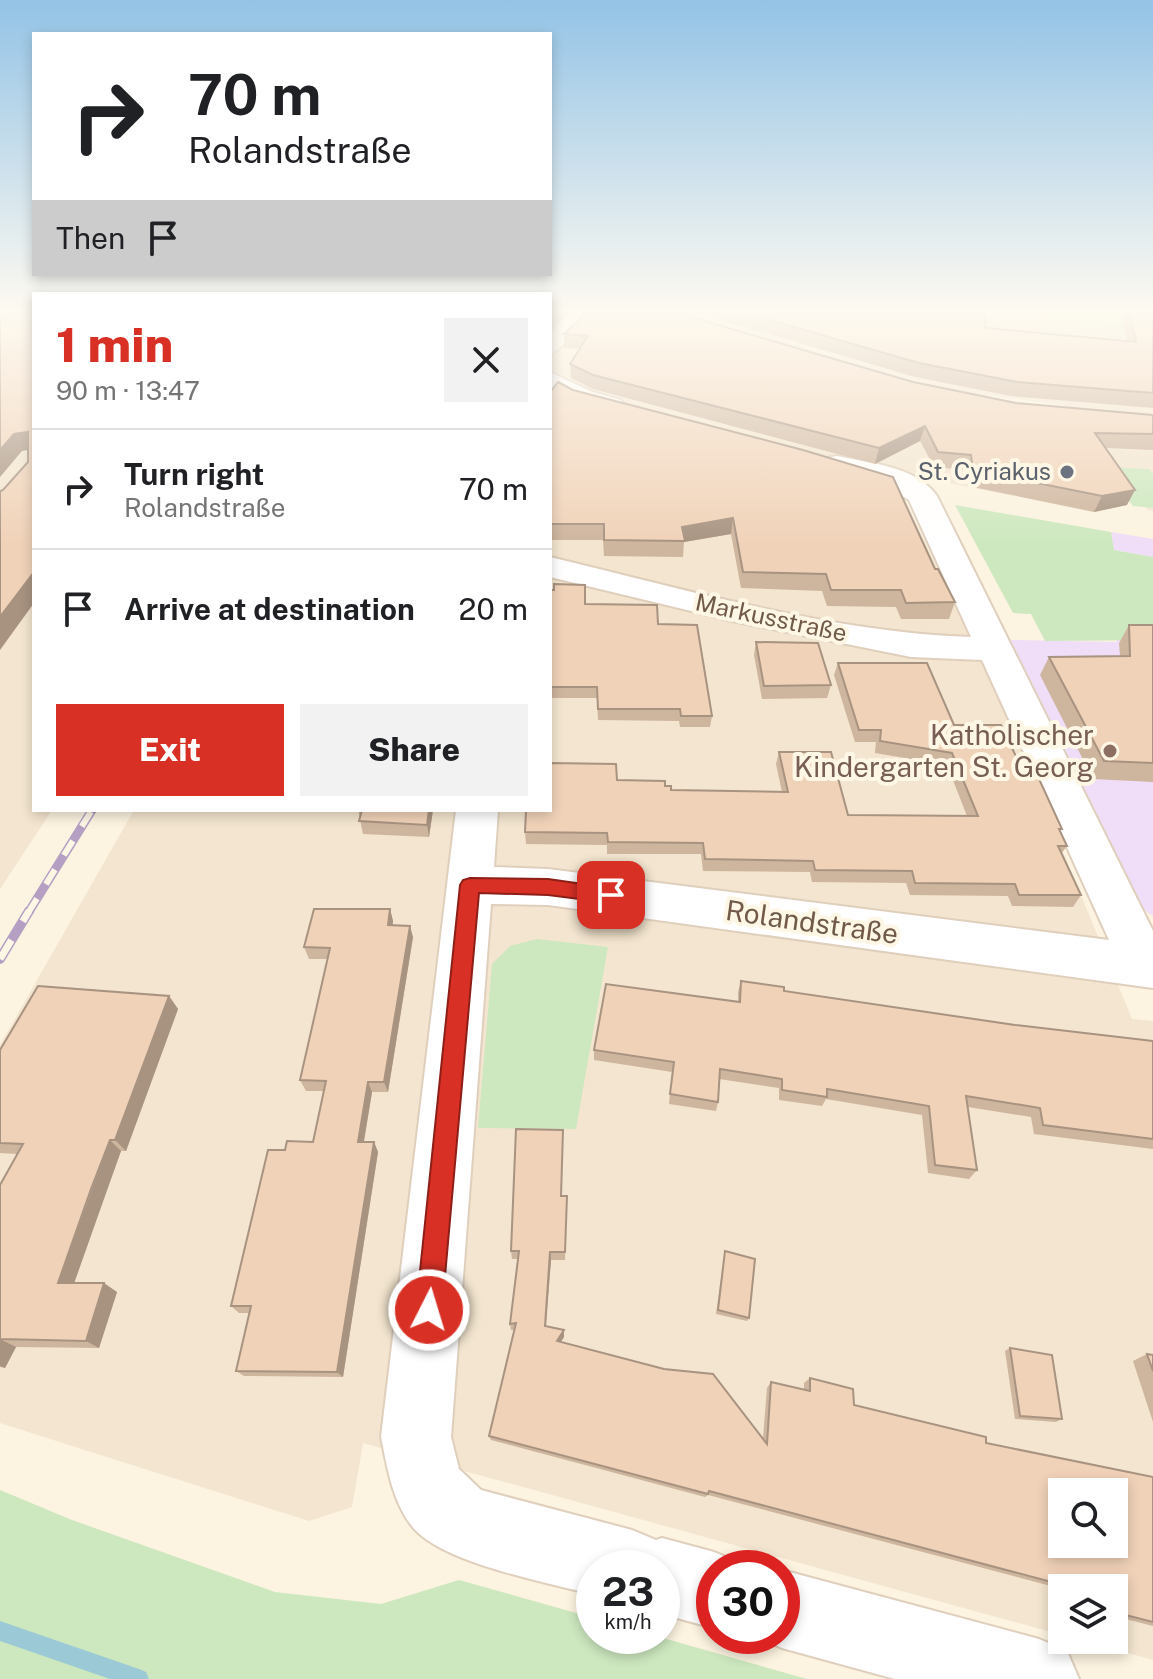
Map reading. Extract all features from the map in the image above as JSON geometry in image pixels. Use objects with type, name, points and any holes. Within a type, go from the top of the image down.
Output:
[{"type":"street","points":[[569,389],[583,397],[637,412]]},
{"type":"street","points":[[552,404],[583,397]]},
{"type":"street","points":[[811,456],[914,488],[922,496],[1150,967]]},
{"type":"street","name":"Markusstraße","points":[[552,567],[737,612],[911,646],[995,649]]},
{"type":"street","points":[[477,812],[416,1437],[434,1500],[451,1515],[468,1523],[576,1553]]},
{"type":"street","name":"Rolandstraße","points":[[470,885],[548,887],[1150,967]]},
{"type":"street","points":[[800,1614],[1039,1679]]},
{"type":"shaded area","points":[[0,389],[32,389],[32,812],[51,812],[0,889]]},
{"type":"shaded area","points":[[552,389],[1153,389],[1153,511],[1148,510],[1069,406],[977,394],[1013,496],[919,477],[895,491],[904,498],[1000,699],[1132,1019],[1153,1021],[1153,1660],[1128,1653],[1128,1574],[1048,1574],[1048,1631],[800,1563],[800,1550],[753,1550],[363,1443],[352,1507],[309,1521],[0,1423],[0,1045],[133,812],[552,812]]},
{"type":"shaded area","points":[[1111,532],[1153,539],[1153,557],[1114,550]]},
{"type":"shaded area","name":"Katholischer Kindergarten St. Georg","points":[[1010,640],[1153,640],[1153,916],[1144,910]]},
{"type":"green space","points":[[1104,467],[1149,469],[1153,474],[1153,508],[1133,506]]},
{"type":"green space","points":[[955,505],[1111,532],[1114,550],[1153,557],[1153,640],[1045,641],[1031,614],[1013,613]]},
{"type":"green space","points":[[537,939],[608,947],[576,1129],[478,1128],[492,964],[510,946]]},
{"type":"green space","points":[[0,1490],[72,1520],[275,1592],[381,1604],[459,1580],[576,1613],[576,1654],[680,1654],[680,1643],[696,1647],[696,1654],[719,1654],[807,1679],[0,1679]]},
{"type":"building","points":[[0,389],[32,389],[32,575],[0,617],[0,491],[28,462],[28,432],[14,434],[0,450]]},
{"type":"building","points":[[572,389],[893,477],[935,569],[938,569],[955,602],[906,603],[901,590],[831,590],[826,574],[743,572],[733,518],[682,527],[685,541],[604,540],[604,524],[552,524],[552,390]]},
{"type":"building","points":[[649,389],[949,389],[1016,403],[1153,415],[1153,434],[1095,433],[1135,490],[1102,496],[973,470],[971,455],[938,452],[925,426],[879,448]]},
{"type":"building","points":[[1108,389],[1153,389],[1153,393]]},
{"type":"building","points":[[554,584],[585,585],[585,604],[657,605],[658,624],[697,625],[712,716],[681,716],[680,709],[598,709],[597,687],[552,687]]},
{"type":"building","points":[[1129,625],[1153,625],[1153,763],[1104,761],[1049,657],[1130,656]]},
{"type":"building","points":[[756,642],[818,643],[831,685],[764,686]]},
{"type":"building","points":[[838,663],[927,663],[954,725],[1001,725],[1021,767],[1034,768],[1062,829],[1059,829],[1067,846],[1058,846],[1081,895],[1019,895],[1015,884],[915,883],[912,871],[815,870],[813,861],[705,859],[703,843],[608,842],[607,833],[525,832],[526,812],[552,812],[552,763],[616,764],[617,780],[665,781],[665,786],[671,786],[671,790],[788,792],[779,752],[831,752],[848,815],[978,816],[952,753],[880,741],[881,730],[859,730]]},
{"type":"building","points":[[361,812],[429,812],[427,825],[359,821]]},
{"type":"building","points":[[314,909],[390,909],[388,925],[410,926],[384,1082],[368,1082],[358,1142],[374,1142],[337,1372],[236,1371],[251,1306],[231,1306],[268,1150],[285,1150],[287,1141],[313,1142],[326,1081],[300,1080],[330,948],[304,947]]},
{"type":"building","points":[[741,981],[784,987],[784,991],[1015,1025],[1153,1041],[1153,1139],[1043,1125],[1040,1108],[966,1096],[977,1170],[935,1165],[929,1106],[827,1089],[827,1097],[782,1090],[782,1079],[720,1069],[718,1102],[670,1094],[674,1062],[594,1050],[606,984],[740,1002]]},
{"type":"building","points":[[38,986],[169,996],[115,1140],[110,1140],[91,1189],[58,1283],[104,1283],[86,1341],[0,1339],[0,1185],[23,1144],[0,1143],[0,1050]]},
{"type":"building","points":[[516,1129],[563,1130],[561,1196],[567,1196],[565,1252],[550,1252],[545,1326],[564,1330],[557,1341],[664,1369],[713,1374],[767,1444],[771,1382],[810,1391],[810,1378],[853,1389],[854,1405],[986,1437],[986,1443],[1153,1477],[1153,1622],[1128,1616],[1128,1574],[1048,1574],[1048,1581],[489,1436],[516,1323],[510,1324],[519,1251],[511,1251]]},
{"type":"building","points":[[725,1251],[755,1259],[749,1318],[718,1310]]},
{"type":"building","points":[[1010,1348],[1052,1355],[1062,1419],[1020,1416]]},
{"type":"building","points":[[1147,1354],[1153,1355],[1153,1371]]},
{"type":"waterway","points":[[0,1631],[139,1679]]},
{"type":"railway","points":[[28,913],[91,812]]},
{"type":"railway","points":[[0,959],[29,911]]},
{"type":"place","name":"St. Cyriakus","points":[[1067,472]]},
{"type":"place","name":"Katholischer Kindergarten St. Georg","points":[[1110,751]]},
{"type":"route","points":[[429,1310],[470,885],[548,887],[611,895]]}]
